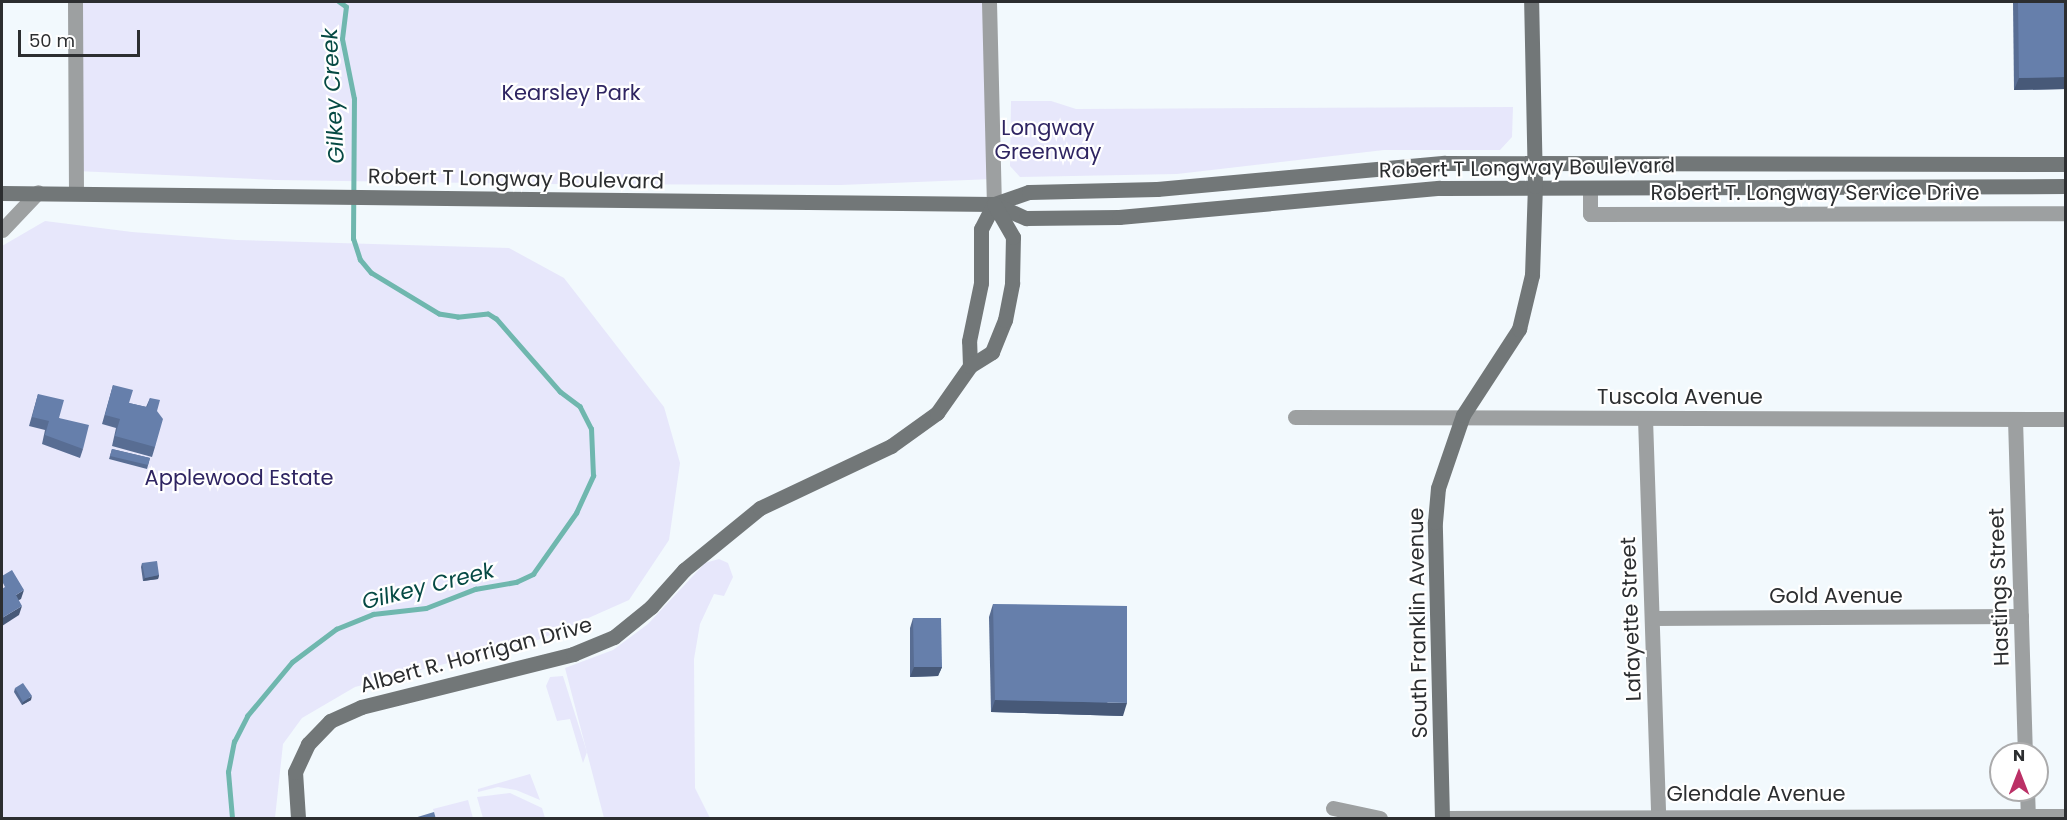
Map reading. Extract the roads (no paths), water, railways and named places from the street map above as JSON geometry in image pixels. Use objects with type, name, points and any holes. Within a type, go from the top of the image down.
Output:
[{"type":"street","points":[[75,2],[76,192]]},
{"type":"street","points":[[970,366],[969,341],[981,283],[981,229],[994,204],[989,2]]},
{"type":"street","name":"South Franklin Avenue","points":[[1444,819],[1435,522],[1438,488],[1463,415],[1519,329],[1532,275],[1535,186],[1531,2]]},
{"type":"street","name":"Robert T Longway Boulevard","points":[[2,193],[76,192],[345,199],[994,204],[1029,192],[1157,189],[1380,167],[1534,162],[2066,164]]},
{"type":"street","name":"Robert T Longway Boulevard","points":[[994,204],[1026,218],[1119,217],[1378,191],[1535,186],[1590,188],[2066,186]]},
{"type":"street","name":"Robert T. Longway Service Drive","points":[[1590,188],[1590,214],[2066,213]]},
{"type":"street","points":[[2,230],[38,192]]},
{"type":"street","name":"Albert R. Horrigan Drive","points":[[297,819],[295,772],[308,744],[330,721],[362,707],[573,654],[614,637],[651,607],[684,570],[760,508],[822,476],[873,455],[922,424],[942,406],[970,366],[992,352],[1009,304],[1013,237],[994,204]]},
{"type":"street","name":"Tuscola Avenue","points":[[1295,417],[1463,415],[2066,419]]},
{"type":"street","name":"Lafayette Street","points":[[1645,418],[1658,817]]},
{"type":"street","name":"Hastings Street","points":[[2016,419],[2025,742]]},
{"type":"street","name":"Gold Avenue","points":[[1652,618],[2021,616]]},
{"type":"street","points":[[2027,802],[2028,817]]},
{"type":"street","points":[[1333,808],[1380,819]]},
{"type":"street","name":"Glendale Avenue","points":[[1444,819],[2066,816]]},
{"type":"waterway","name":"Gilkey Creek","points":[[232,818],[228,772],[234,742],[247,716],[292,662],[336,629],[373,614],[426,608],[475,589],[516,582],[533,574],[576,513],[593,476],[591,429],[580,407],[560,392],[496,319],[488,314],[458,317],[439,314],[371,273],[360,260],[353,239],[354,99],[342,39],[346,7],[339,2]]},
{"type":"park label","name":"Kearsley Park","points":[[571,93]]},
{"type":"park label","name":"Longway Greenway","points":[[1048,140]]},
{"type":"park label","name":"Applewood Estate","points":[[239,478]]}]
